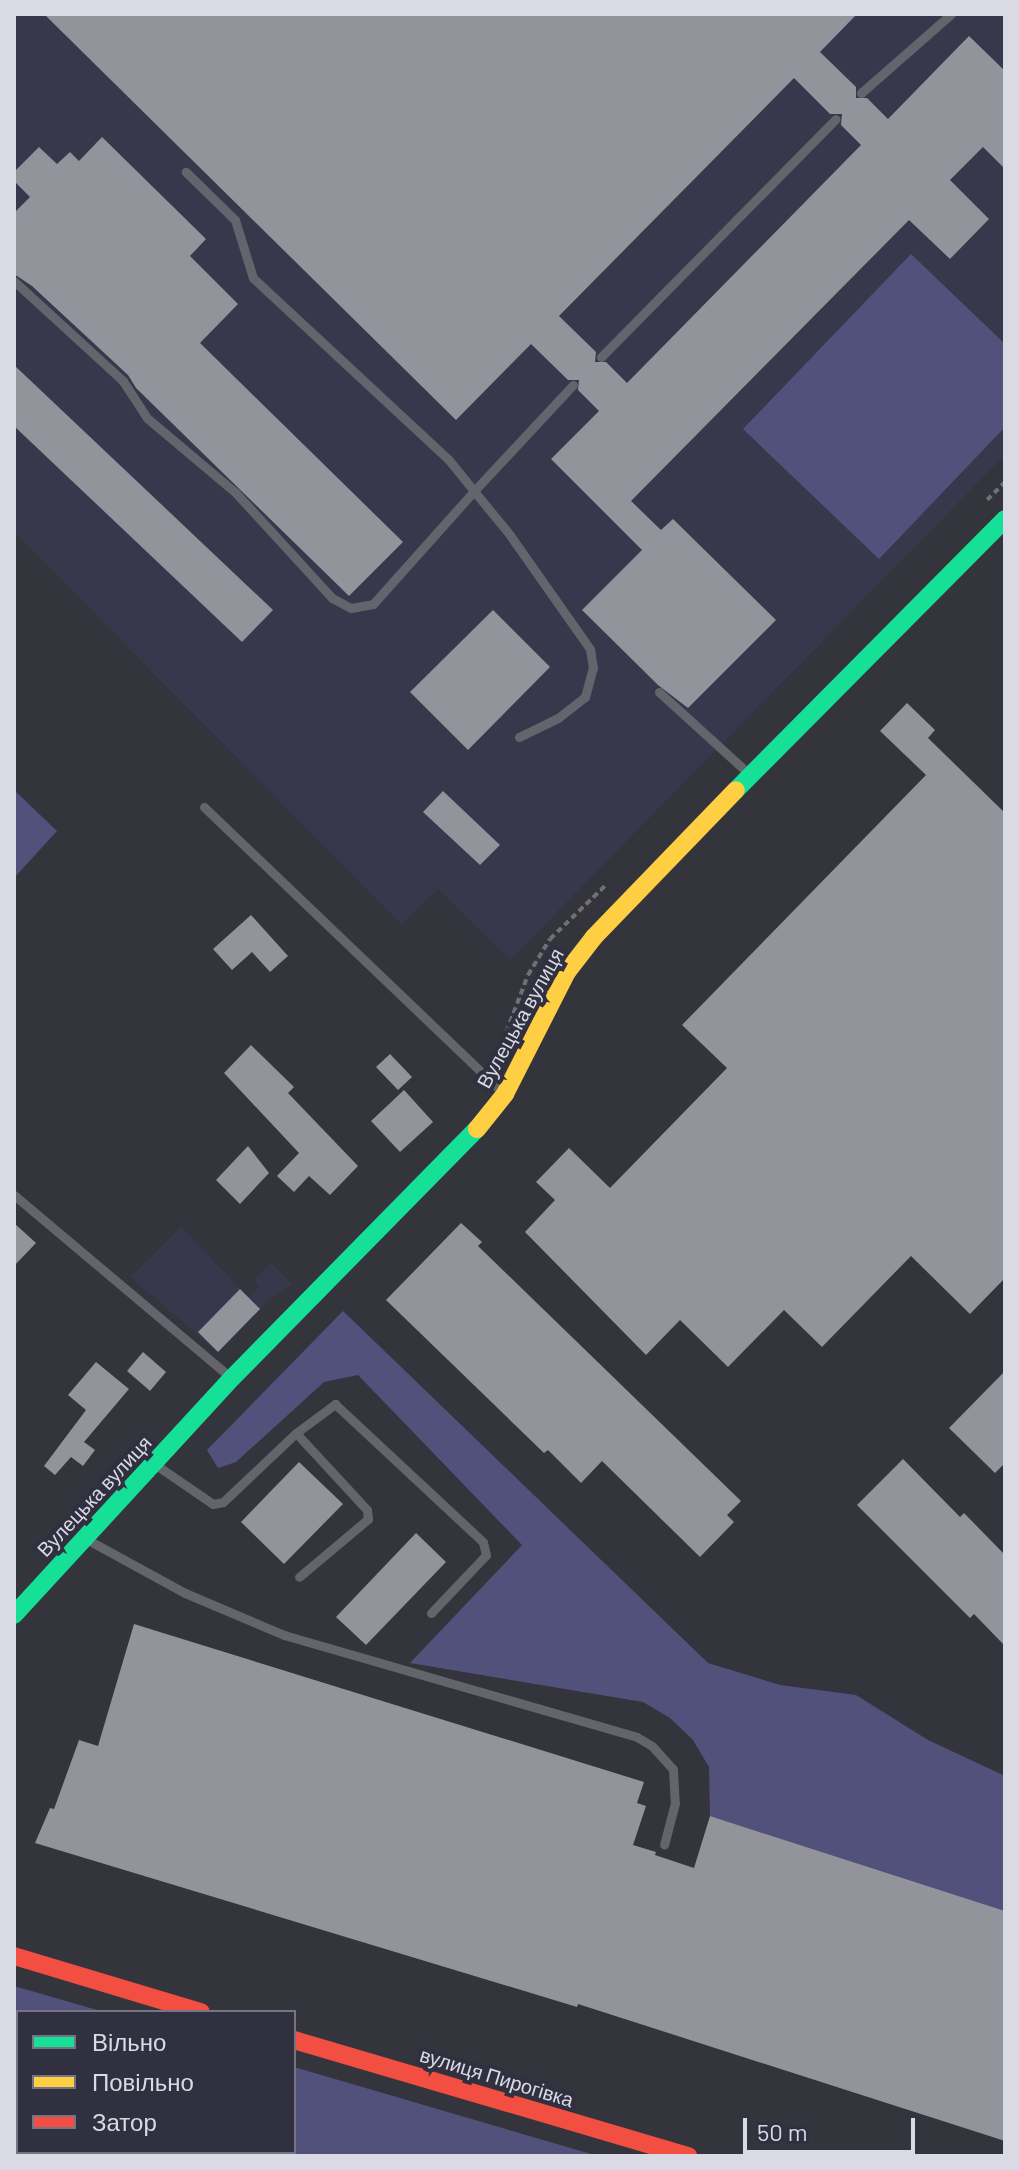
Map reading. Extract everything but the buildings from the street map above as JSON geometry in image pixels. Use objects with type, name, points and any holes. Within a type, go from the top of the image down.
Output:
[{"type":"street","name":"Вулецька вулиця","points":[[14,1615],[232,1378],[440,1169],[505,1094],[567,972],[594,937],[668,858],[1005,519]]},
{"type":"street","points":[[14,1956],[194,2010]]},
{"type":"street","name":"вулиця Пирогівка","points":[[296,2041],[688,2156]]},
{"type":"lane","points":[[861,93],[951,14]]},
{"type":"lane","points":[[601,357],[836,119]]},
{"type":"lane","points":[[186,172],[235,220],[253,278],[449,460],[510,535],[590,649],[593,668],[585,697],[558,718],[519,737]]},
{"type":"lane","points":[[14,281],[86,344],[123,381],[147,418],[235,492],[341,605],[362,608],[373,604],[573,385]]},
{"type":"lane","points":[[659,692],[751,777]]},
{"type":"lane","points":[[204,807],[505,1094]]},
{"type":"lane","points":[[14,1195],[232,1378]]},
{"type":"lane","points":[[153,1464],[213,1504],[223,1502],[296,1433],[335,1404],[483,1542],[486,1555],[431,1613]]},
{"type":"lane","points":[[296,1433],[367,1510],[368,1519],[299,1577]]},
{"type":"lane","points":[[85,1538],[185,1593],[284,1635],[637,1737],[652,1746],[673,1769],[675,1803],[664,1845]]},
{"type":"path","points":[[983,504],[1005,482]]},
{"type":"path","points":[[502,1044],[528,975],[550,939],[615,876]]},
{"type":"shaded area","points":[[14,14],[1005,14],[1005,455],[510,960],[438,889],[402,925],[14,532]]},
{"type":"shaded area","points":[[911,254],[1005,344],[1005,427],[879,559],[743,429]]},
{"type":"shaded area","points":[[14,790],[57,831],[14,878]]},
{"type":"shaded area","points":[[181,1227],[248,1297],[259,1287],[254,1281],[271,1263],[292,1284],[271,1298],[218,1352],[130,1277]]},
{"type":"shaded area","points":[[343,1311],[708,1663],[780,1685],[856,1695],[928,1740],[1005,1776],[1005,1911],[710,1816],[709,1767],[693,1740],[670,1718],[643,1702],[410,1663],[522,1545],[358,1375],[324,1382],[236,1462],[218,1468],[207,1450]]},
{"type":"shaded area","points":[[14,1986],[97,2010],[16,2010],[16,2154],[296,2154],[296,2068],[598,2156],[14,2156]]},
{"type":"traffic: fast","points":[[736,790],[1005,519]]},
{"type":"traffic: fast","points":[[14,1615],[232,1378],[477,1129]]},
{"type":"traffic: slow","points":[[477,1129],[505,1094],[567,972],[594,937],[736,790]]},
{"type":"traffic: jam","points":[[14,1956],[194,2010]]},
{"type":"traffic: jam","points":[[296,2041],[688,2156]]}]
